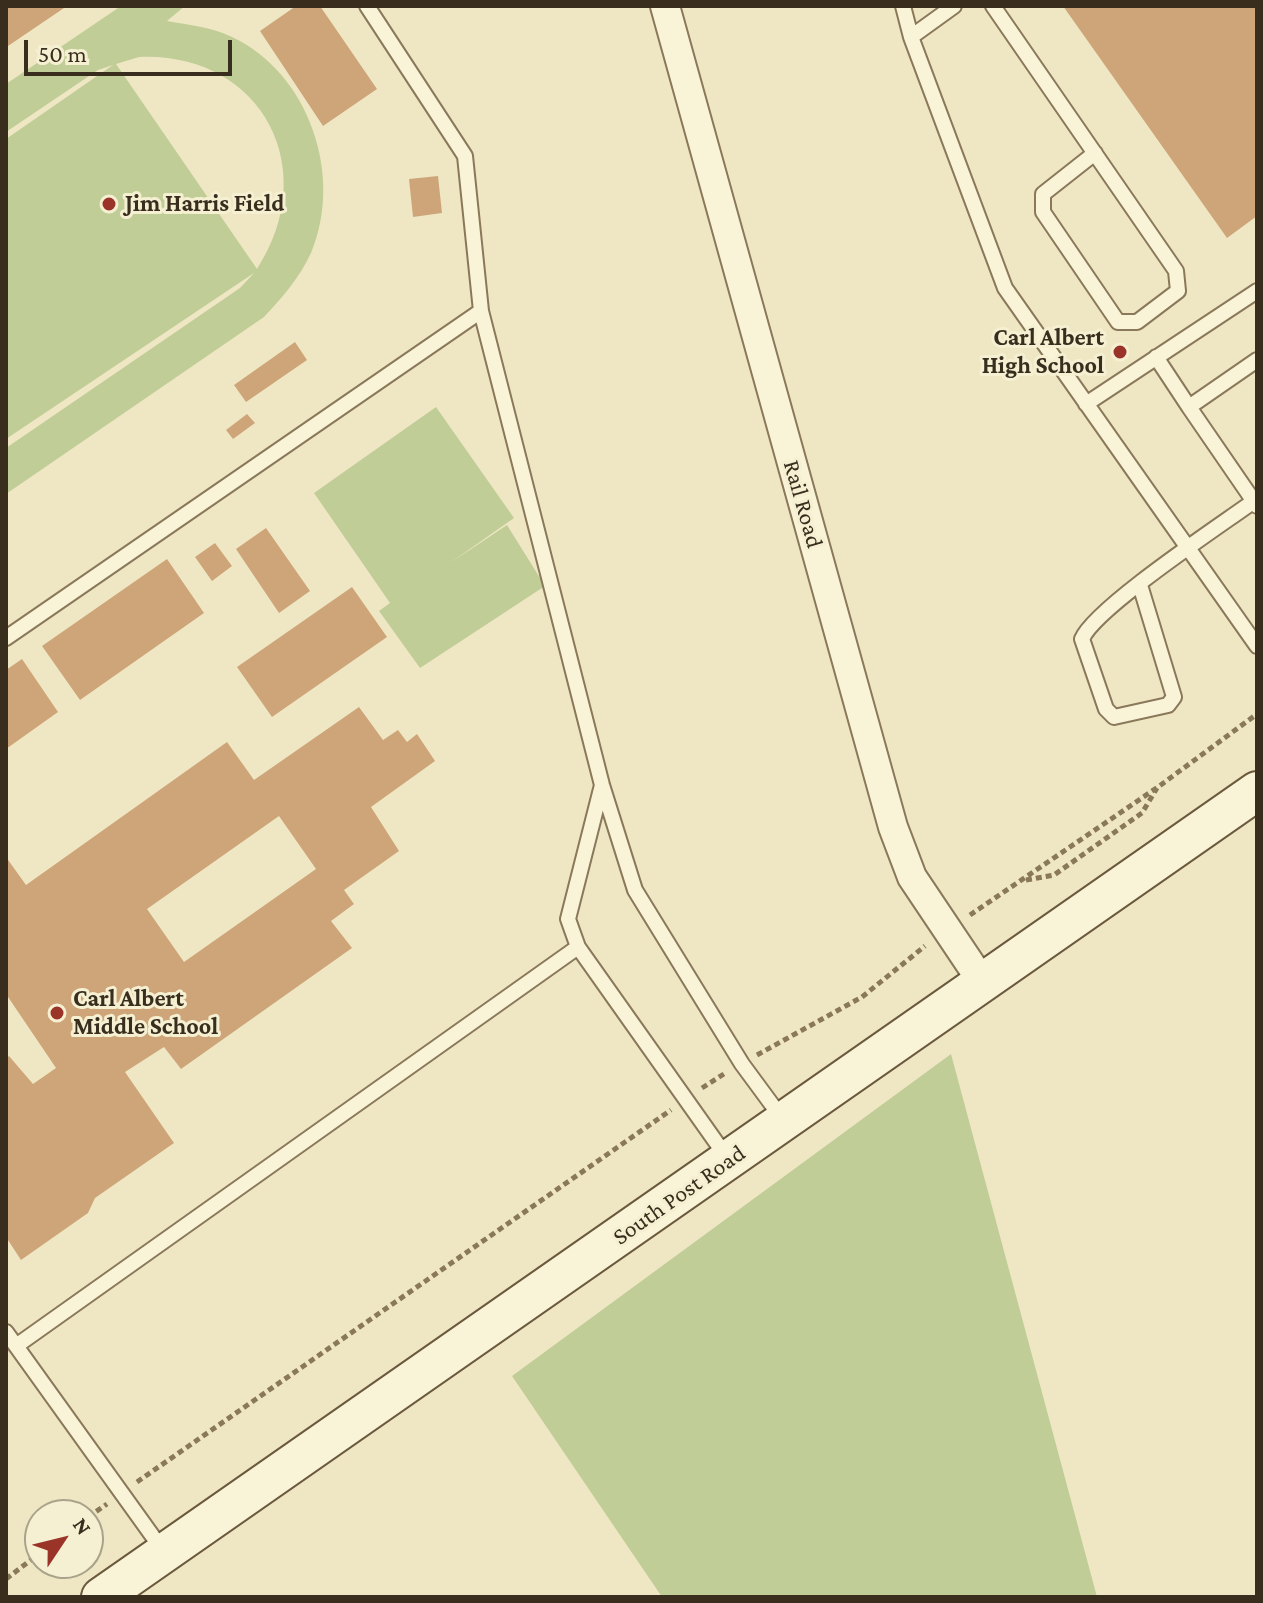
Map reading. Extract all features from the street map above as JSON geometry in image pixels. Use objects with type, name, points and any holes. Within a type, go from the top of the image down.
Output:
[{"type":"main road","name":"South Post Road","points":[[101,1597],[1257,791]]},
{"type":"street","name":"Rail Road","points":[[665,6],[893,827],[912,877],[983,983]]},
{"type":"lane","points":[[367,6],[465,156],[481,311],[602,785],[635,890],[742,1064],[784,1122]]},
{"type":"lane","points":[[903,6],[911,37],[1005,288],[1257,646]]},
{"type":"lane","points":[[911,37],[954,6]]},
{"type":"lane","points":[[993,6],[1095,153],[1176,271],[1178,291],[1137,322],[1118,322],[1043,212],[1043,194],[1095,153]]},
{"type":"lane","points":[[1086,404],[1257,291]]},
{"type":"lane","points":[[6,638],[481,311]]},
{"type":"lane","points":[[1140,585],[1174,697],[1168,705],[1114,717],[1106,709],[1082,639],[1087,627],[1140,585],[1188,548],[1256,504],[1156,357]]},
{"type":"lane","points":[[1189,407],[1257,360]]},
{"type":"lane","points":[[602,785],[568,919],[578,947],[729,1160]]},
{"type":"lane","points":[[16,1346],[578,947]]},
{"type":"lane","points":[[6,1332],[165,1552]]},
{"type":"path","points":[[134,1484],[685,1100],[742,1064],[862,997],[946,932],[1158,787],[1257,714]]},
{"type":"path","points":[[1023,881],[1054,875],[1142,813],[1158,787]]},
{"type":"path","points":[[104,1506],[109,1502]]},
{"type":"path","points":[[6,1579],[24,1565]]},
{"type":"green space","name":"Jim Harris Field","points":[[121,6],[185,6],[167,21],[232,37],[259,53],[281,75],[300,101],[313,130],[321,160],[323,192],[320,223],[311,253],[290,287],[264,317],[6,494],[6,448],[240,288],[254,273],[6,439],[6,139],[113,65],[98,70],[6,132],[6,84]],"holes":[[[139,57],[182,61],[218,74],[247,95],[268,123],[281,156],[284,193],[276,231],[257,269],[116,64]]]},
{"type":"green space","points":[[436,407],[514,518],[450,563],[507,525],[545,586],[420,668],[379,611],[390,603],[314,493]]},
{"type":"green space","points":[[951,1054],[1097,1597],[662,1597],[512,1376]]},
{"type":"building","points":[[6,6],[67,6],[8,46]]},
{"type":"building","points":[[296,6],[320,6],[377,89],[323,126],[260,31]]},
{"type":"building","points":[[1063,6],[1257,6],[1257,216],[1227,238]]},
{"type":"building","points":[[438,176],[442,213],[413,217],[409,179]]},
{"type":"building","points":[[295,342],[307,360],[246,402],[234,385]]},
{"type":"building","points":[[247,414],[255,423],[233,439],[226,430]]},
{"type":"building","points":[[266,528],[310,591],[279,613],[236,549]]},
{"type":"building","points":[[215,543],[232,566],[212,581],[195,557]]},
{"type":"building","points":[[167,559],[204,613],[80,700],[42,646]]},
{"type":"building","points":[[352,587],[387,637],[272,717],[237,667]]},
{"type":"building","points":[[22,659],[58,712],[6,749],[6,670]]},
{"type":"building","points":[[359,707],[383,740],[398,730],[407,742],[417,734],[435,761],[371,807],[399,851],[344,890],[354,904],[331,921],[352,948],[181,1069],[164,1047],[125,1072],[174,1143],[95,1198],[88,1213],[21,1260],[6,1237],[6,1059],[9,1056],[33,1084],[56,1068],[6,994],[6,857],[26,885],[227,742],[254,780]],"holes":[[[279,816],[316,869],[184,962],[147,909]]]},
{"type":"place","name":"Jim Harris Field","points":[[109,204]]},
{"type":"place","name":"Carl Albert High School","points":[[1120,352]]},
{"type":"place","name":"Carl Albert Middle School","points":[[57,1013]]}]
